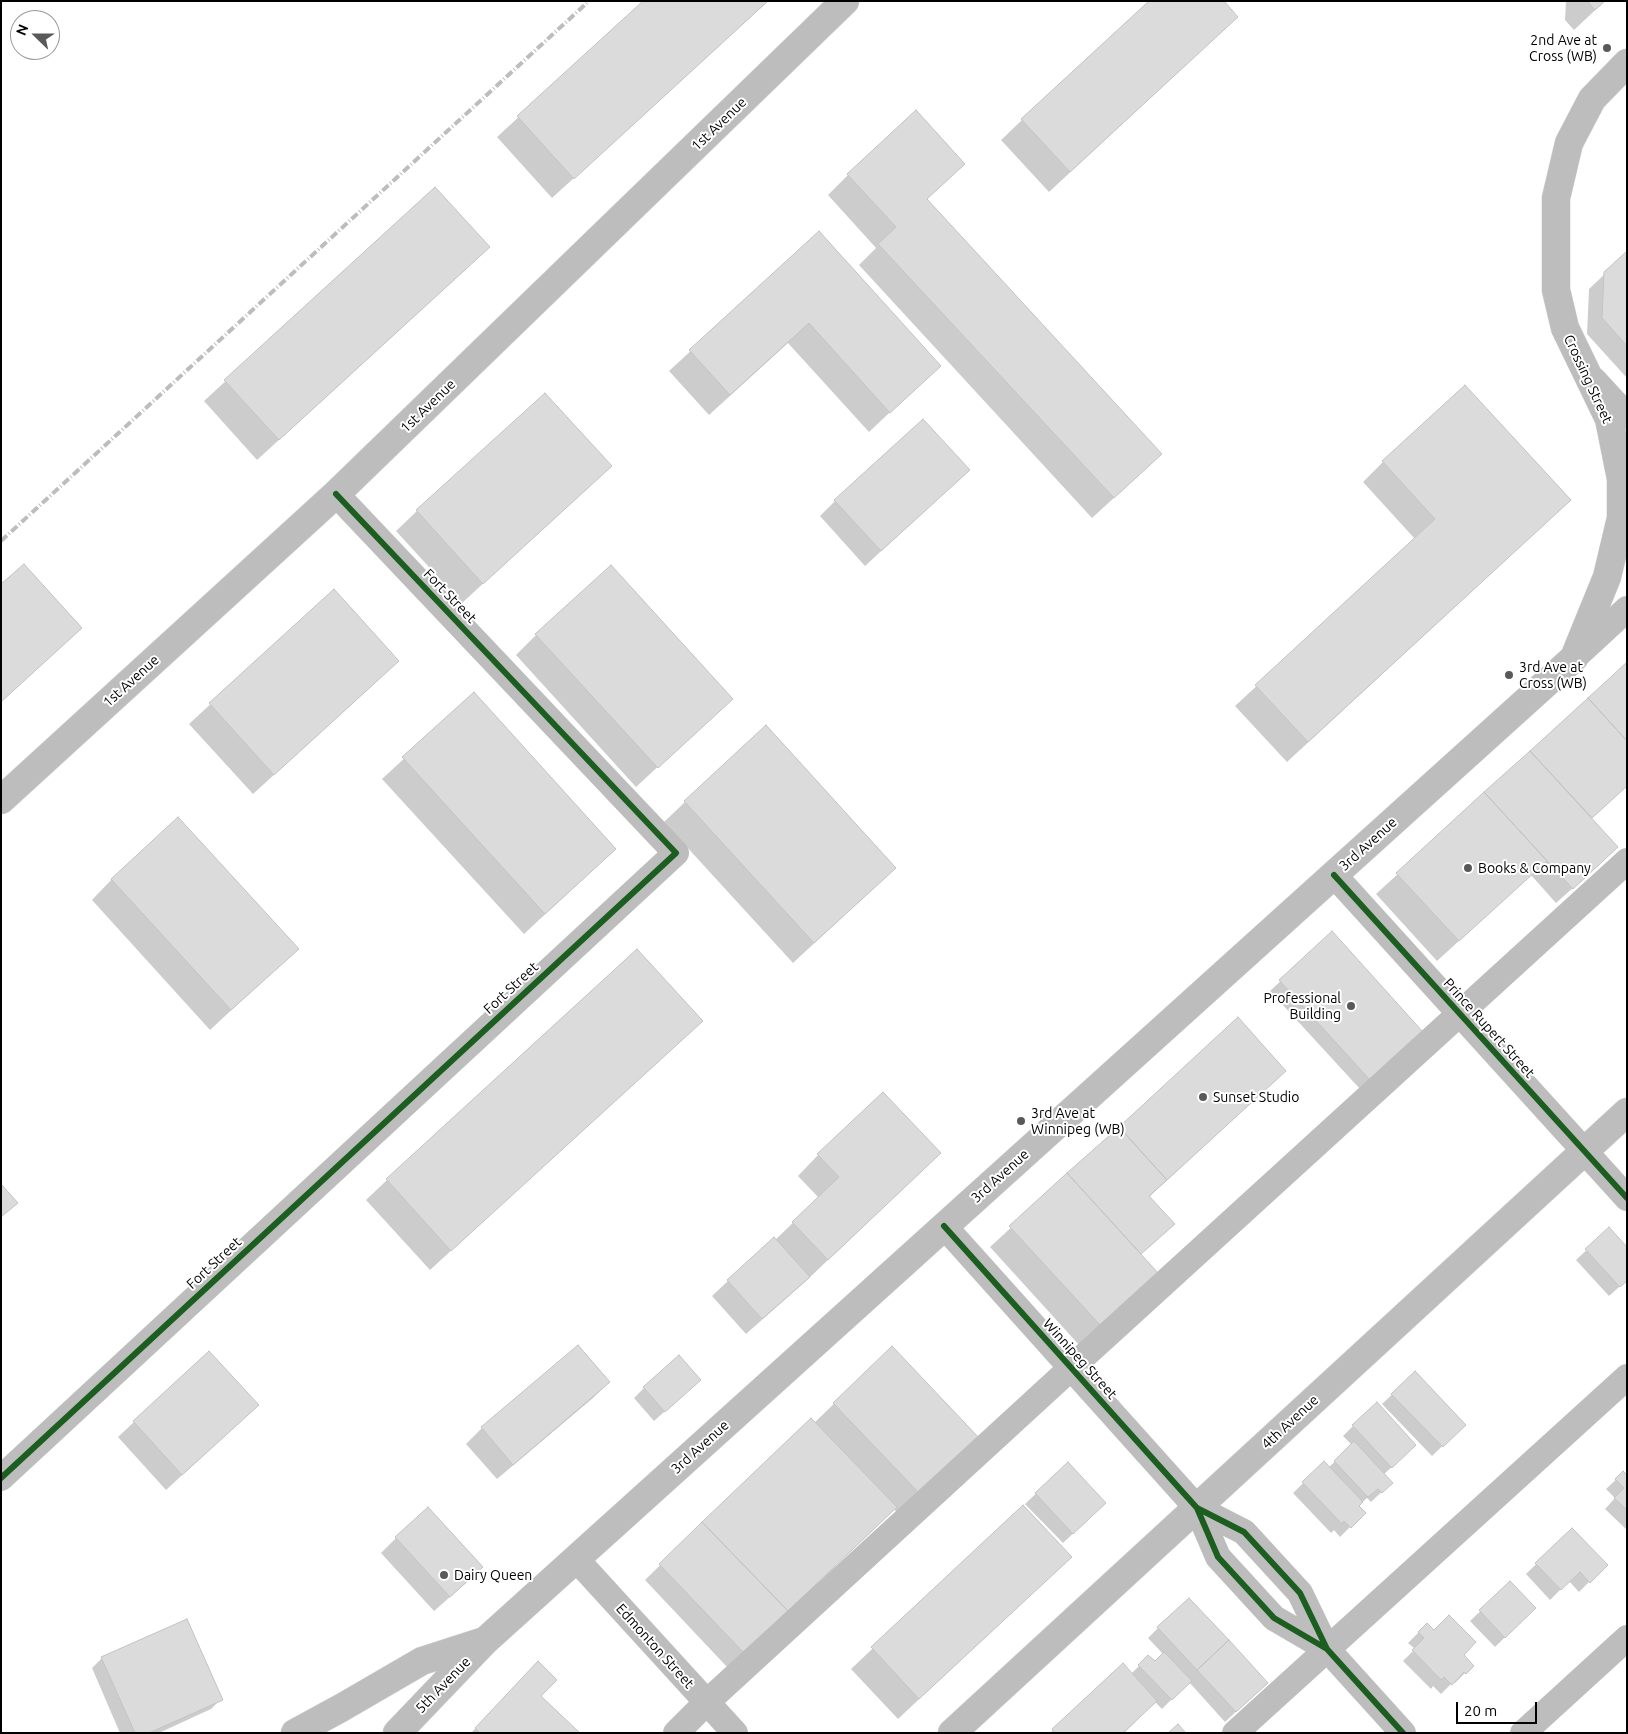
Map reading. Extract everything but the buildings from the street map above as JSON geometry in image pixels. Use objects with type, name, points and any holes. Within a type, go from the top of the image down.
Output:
[{"type":"main road","name":"1st Avenue","points":[[1,800],[336,494],[845,1]]},
{"type":"main road","name":"Crossing Street","points":[[1574,658],[1607,577],[1621,518],[1621,479],[1609,419],[1565,328],[1556,290],[1556,198],[1569,143],[1592,99],[1627,63]]},
{"type":"main road","name":"3rd Avenue","points":[[485,1641],[1574,658]]},
{"type":"main road","name":"4th Avenue","points":[[952,1733],[1627,1112]]},
{"type":"main road","name":"5th Avenue","points":[[398,1732],[485,1641]]},
{"type":"main road","points":[[295,1733],[422,1661],[485,1641]]},
{"type":"street","points":[[1586,370],[1627,416]]},
{"type":"street","name":"Fort Street","points":[[1,1478],[676,853],[336,494]]},
{"type":"street","name":"3rd Avenue","points":[[1574,658],[1627,609]]},
{"type":"street","points":[[676,1733],[707,1702],[1071,1368],[1627,861]]},
{"type":"street","name":"Prince Rupert Street","points":[[1334,874],[1627,1198]]},
{"type":"street","name":"Winnipeg Street","points":[[944,1226],[1196,1508],[1218,1557],[1274,1618],[1327,1649]]},
{"type":"street","points":[[1235,1733],[1627,1377]]},
{"type":"street","name":"Winnipeg Street","points":[[1196,1508],[1244,1532],[1300,1593],[1327,1649],[1404,1733]]},
{"type":"street","name":"Edmonton Street","points":[[576,1559],[734,1733]]},
{"type":"street","points":[[1523,1733],[1627,1638]]},
{"type":"railway","points":[[1,541],[589,1]]},
{"type":"cycle path","points":[[1,1478],[676,853],[336,494]]},
{"type":"cycle path","points":[[1334,875],[1627,1198]]},
{"type":"cycle path","points":[[944,1226],[1197,1508],[1218,1557],[1274,1618],[1327,1649]]},
{"type":"cycle path","points":[[1197,1508],[1244,1532],[1300,1593],[1327,1649],[1403,1733]]},
{"type":"place","name":"2nd Ave at Cross (WB)","points":[[1607,48]]},
{"type":"place","name":"3rd Ave at Cross (WB)","points":[[1509,675]]},
{"type":"place","name":"Books & Company","points":[[1468,868]]},
{"type":"place","name":"Professional Building","points":[[1351,1006]]},
{"type":"place","name":"Sunset Studio","points":[[1203,1097]]},
{"type":"place","name":"3rd Ave at Winnipeg (WB)","points":[[1021,1121]]},
{"type":"place","name":"Dairy Queen","points":[[444,1575]]}]
